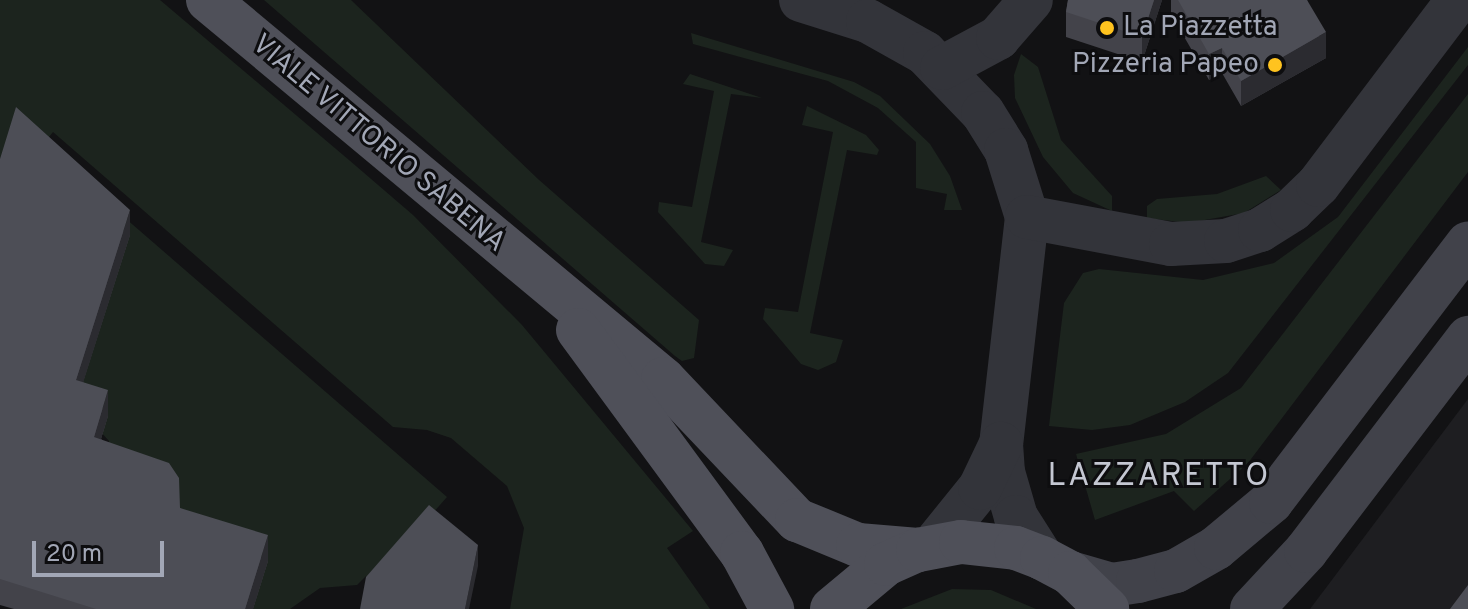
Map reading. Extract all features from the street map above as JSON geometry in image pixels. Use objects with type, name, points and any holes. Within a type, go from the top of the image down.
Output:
[{"type":"main road","name":"VIALE VITTORIO SABENA","points":[[208,0],[549,289],[663,379],[783,509],[810,529],[858,545],[926,548],[988,543],[1056,566]]},
{"type":"main road","points":[[1056,566],[1112,585],[1176,571],[1216,548],[1271,502],[1468,243]]},
{"type":"main road","name":"VIALE VITTORIO SABENA","points":[[549,289],[742,553],[772,609]]},
{"type":"main road","points":[[1252,609],[1306,551],[1468,338]]},
{"type":"main road","points":[[832,609],[866,577],[926,548]]},
{"type":"main road","points":[[1056,566],[1107,609]]},
{"type":"street","points":[[801,0],[868,21],[942,68],[983,113],[1006,150],[1027,217],[1001,444],[1016,517],[1056,566]]},
{"type":"street","points":[[942,68],[998,38],[1031,0]]},
{"type":"street","points":[[1027,217],[1171,244],[1226,241],[1260,230],[1292,210],[1318,185],[1458,0]]},
{"type":"street","points":[[926,548],[980,488],[1001,444]]},
{"type":"shaded area","points":[[0,0],[160,0],[349,160],[413,215],[522,325],[693,531],[667,548],[710,609],[510,609],[524,528],[507,486],[451,438],[427,430],[393,427],[53,132],[42,146],[447,497],[373,581],[366,576],[357,585],[320,588],[290,609],[253,609],[267,561],[102,465],[109,441],[76,405],[0,184]]},
{"type":"shaded area","points":[[264,0],[351,0],[538,179],[699,320],[694,358],[682,361],[675,356]]},
{"type":"shaded area","points":[[691,33],[854,82],[880,96],[930,144],[950,176],[962,210],[944,210],[947,194],[916,188],[916,142],[878,108],[828,81],[693,44]]},
{"type":"shaded area","points":[[1468,47],[1468,65],[1228,373],[1185,402],[1130,425],[1092,430],[1049,426],[1064,303],[1083,273],[1099,269],[1203,280],[1274,263],[1338,217]]},
{"type":"shaded area","points":[[1021,54],[1038,67],[1061,140],[1112,196],[1112,211],[1073,193],[1043,157],[1015,98],[1014,75]]},
{"type":"shaded area","points":[[690,74],[762,98],[731,94],[701,242],[733,250],[724,266],[705,264],[658,212],[659,202],[692,207],[714,91],[683,84]]},
{"type":"shaded area","points":[[1468,94],[1468,172],[1248,463],[1194,511],[1174,491],[1095,520],[1076,454],[1166,434],[1241,388]]},
{"type":"shaded area","points":[[807,106],[866,135],[879,150],[877,155],[847,150],[810,333],[843,340],[836,362],[818,370],[801,364],[763,319],[765,308],[798,312],[833,132],[802,125]]},
{"type":"shaded area","points":[[1266,176],[1281,190],[1244,213],[1188,223],[1147,218],[1147,206],[1157,199],[1217,194]]},
{"type":"shaded area","points":[[1468,399],[1468,609],[1310,609]]},
{"type":"shaded area","points":[[952,589],[991,590],[1036,609],[901,609]]},
{"type":"building","points":[[1068,0],[1154,0],[1142,37],[1066,12]]},
{"type":"building","points":[[1178,0],[1307,0],[1326,32],[1241,81],[1222,48],[1209,54]]},
{"type":"building","points":[[16,107],[130,210],[76,380],[108,390],[94,437],[169,463],[179,478],[180,508],[268,535],[245,609],[96,609],[0,579],[0,159]]},
{"type":"building","points":[[429,505],[478,545],[465,609],[360,609],[366,577]]},
{"type":"building","points":[[1468,585],[1468,609],[1450,609]]},
{"type":"place","name":"La Piazzetta","points":[[1107,28]]},
{"type":"place","name":"Pizzeria Papeo","points":[[1275,65]]},
{"type":"district","name":"LAZZARETTO","points":[[1159,477]]}]
